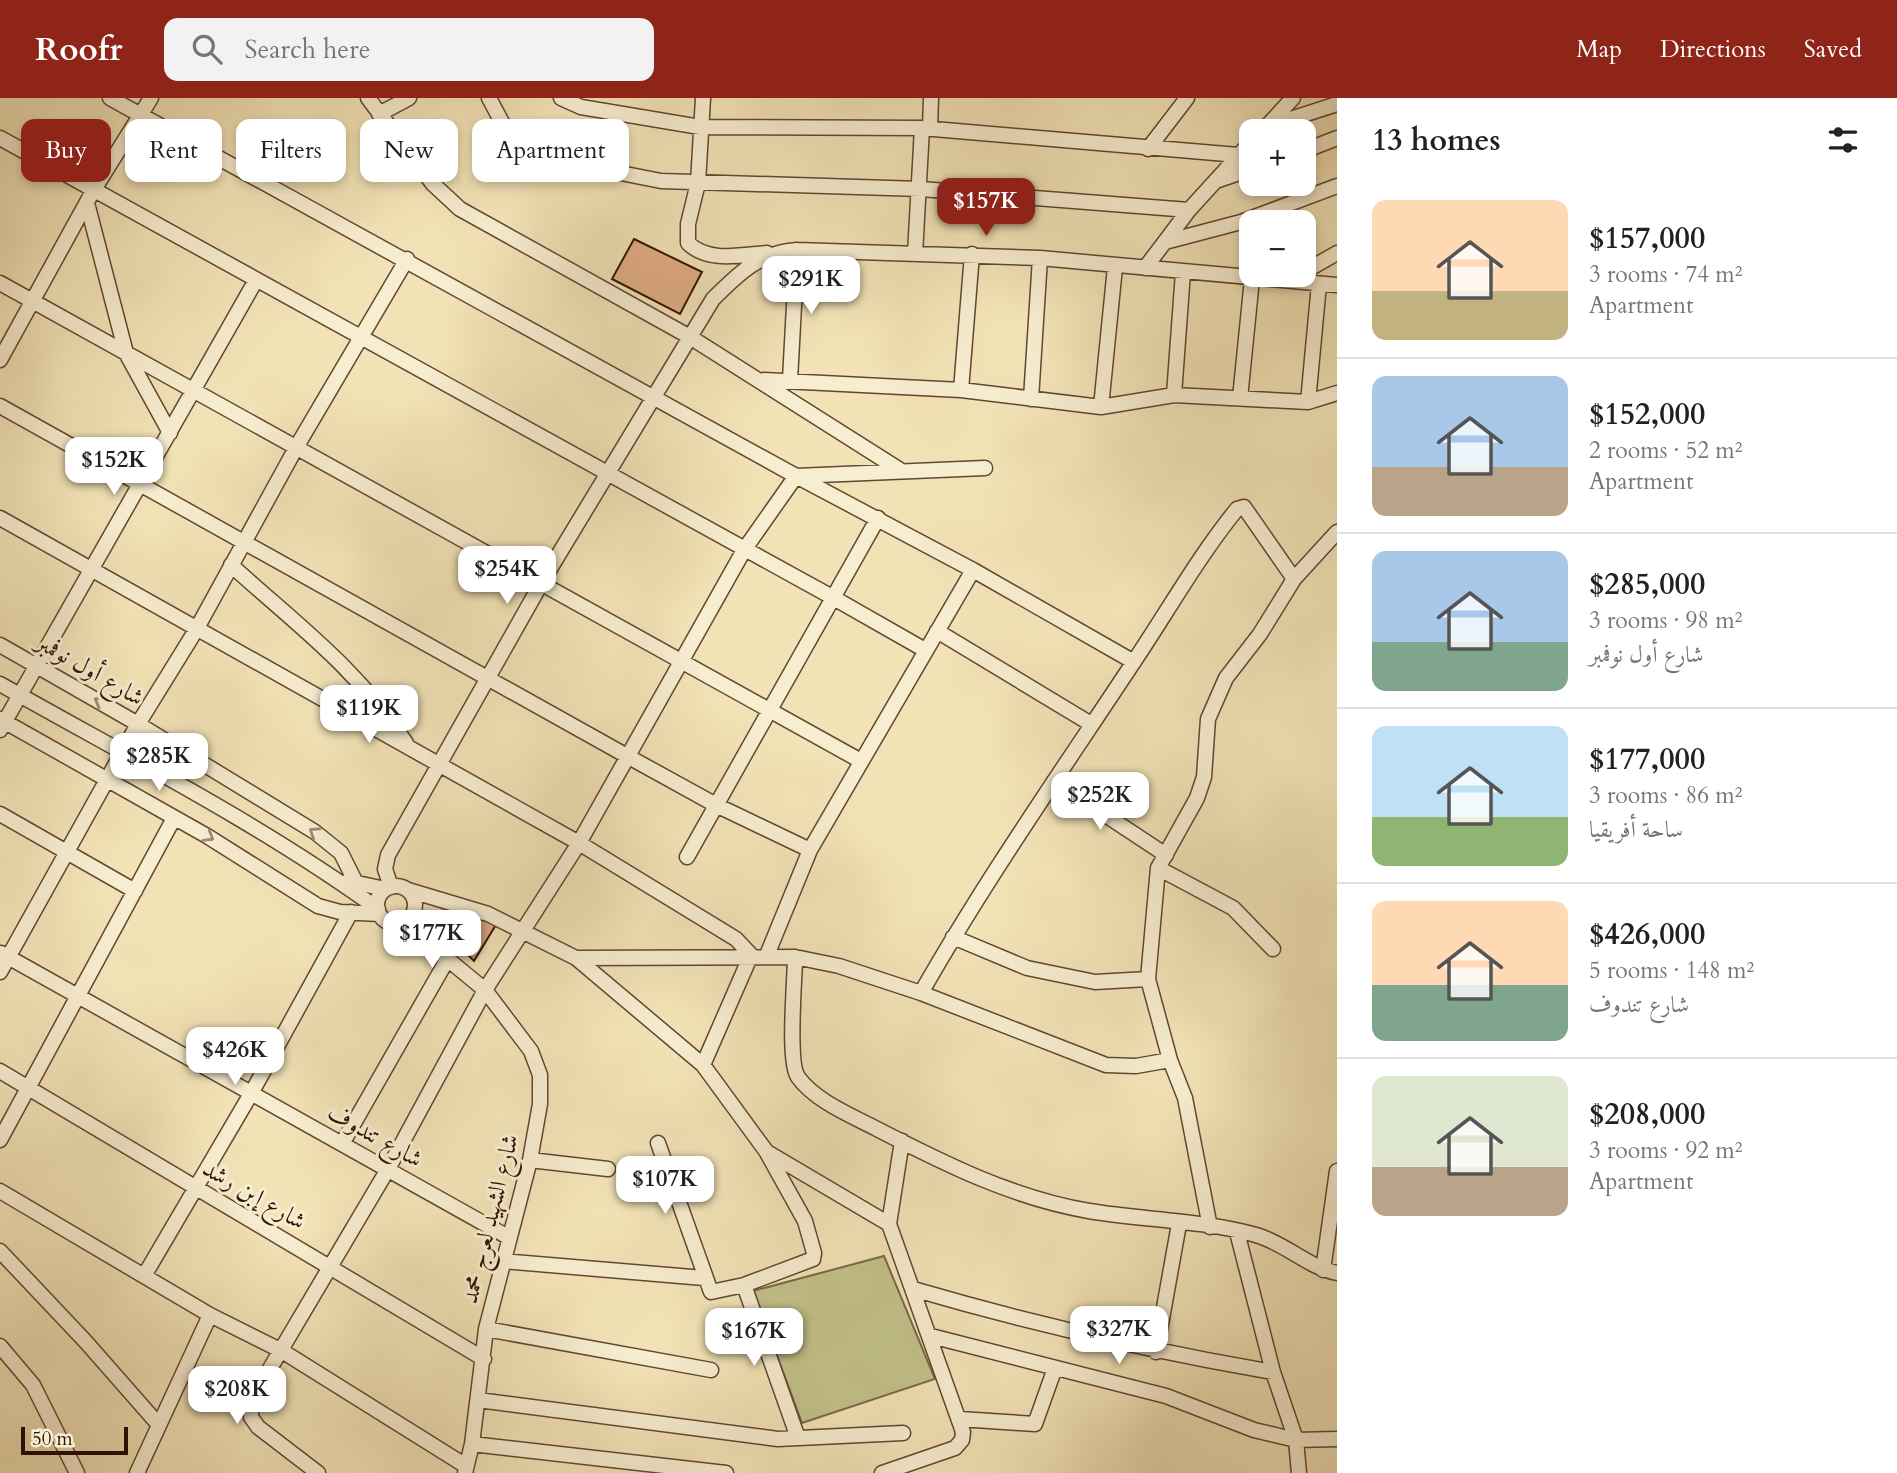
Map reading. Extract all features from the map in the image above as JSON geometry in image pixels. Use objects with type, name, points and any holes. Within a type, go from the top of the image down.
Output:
[{"type":"street","points":[[110,98],[407,259],[796,476],[973,569],[1134,662]]},
{"type":"street","points":[[2,352],[90,197],[151,98]]},
{"type":"street","points":[[368,98],[433,184],[460,209],[763,380],[900,470]]},
{"type":"street","points":[[379,114],[409,98]]},
{"type":"street","points":[[489,98],[505,128],[540,152],[601,170],[661,181],[920,190],[1189,210]]},
{"type":"street","points":[[561,98],[581,107],[700,127],[926,128],[1238,155]]},
{"type":"street","points":[[703,98],[698,183],[687,236],[688,243],[696,251],[713,256],[797,250],[972,254],[1239,278]]},
{"type":"street","points":[[915,254],[931,98]]},
{"type":"street","points":[[1148,149],[1187,98]]},
{"type":"street","points":[[1273,119],[1293,98]]},
{"type":"street","points":[[1293,119],[1337,104]]},
{"type":"street","points":[[0,138],[90,197],[256,280],[925,650]]},
{"type":"street","points":[[1316,146],[1337,138]]},
{"type":"street","points":[[1145,268],[1189,210],[1238,155]]},
{"type":"street","points":[[1215,181],[1239,173]]},
{"type":"street","points":[[1165,242],[1241,222],[1337,186]]},
{"type":"street","points":[[90,197],[126,353],[170,433]]},
{"type":"street","points":[[790,380],[797,250]]},
{"type":"street","points":[[388,888],[384,869],[386,860],[542,582],[713,299],[739,272],[773,252]]},
{"type":"street","points":[[1316,265],[1337,253]]},
{"type":"street","points":[[961,390],[972,254]]},
{"type":"street","points":[[1031,399],[1040,258]]},
{"type":"street","points":[[0,972],[4,954],[67,852],[138,724],[196,630],[297,446],[407,259]]},
{"type":"street","points":[[1101,407],[1115,267]]},
{"type":"street","points":[[1174,395],[1183,272]]},
{"type":"street","points":[[256,280],[93,571],[2,724],[174,818],[318,906],[351,912],[379,911]]},
{"type":"street","points":[[0,283],[194,388],[862,761]]},
{"type":"street","points":[[1316,283],[1337,285]]},
{"type":"street","points":[[1308,401],[1319,284]]},
{"type":"street","points":[[1240,398],[1251,287]]},
{"type":"street","points":[[763,380],[961,390],[1101,407],[1174,395],[1308,401],[1337,393]]},
{"type":"street","points":[[0,406],[627,756],[810,850]]},
{"type":"street","points":[[796,476],[985,468]]},
{"type":"street","points":[[318,1473],[270,1438],[251,1417],[252,1399],[388,1169],[485,990],[579,844],[744,550],[796,476]]},
{"type":"street","points":[[922,993],[953,937],[1193,568],[1240,507],[1253,517],[1294,579]]},
{"type":"street","points":[[0,518],[579,844],[736,939],[751,955]]},
{"type":"street","points":[[687,857],[878,518]]},
{"type":"street","points":[[1210,1227],[1185,1098],[1170,1060],[1148,979],[1162,862],[1197,798],[1203,777],[1208,719],[1226,678],[1260,634],[1294,579],[1337,532]]},
{"type":"street","points":[[231,565],[331,651],[380,704],[408,746]]},
{"type":"street","points":[[767,955],[810,850],[973,569]]},
{"type":"street","points":[[937,631],[1091,724]]},
{"type":"street","name":"شارع أول نوفمبر","points":[[0,645],[138,724],[328,841],[350,866],[356,883]]},
{"type":"street","points":[[0,684],[123,752],[333,877],[379,911],[391,924],[450,905]]},
{"type":"street","points":[[1054,781],[1162,862],[1233,908],[1273,949]]},
{"type":"street","points":[[0,814],[135,891]]},
{"type":"street","points":[[0,1140],[174,818]]},
{"type":"street","points":[[333,877],[408,890],[450,905],[488,914],[576,958],[703,1065],[766,1151],[805,1221],[814,1253],[809,1263],[744,1285],[711,1292],[658,1143]]},
{"type":"street","points":[[379,911],[379,898],[388,888]]},
{"type":"street","points":[[408,890],[415,900],[409,919]]},
{"type":"street","points":[[144,1276],[252,1092],[351,912]]},
{"type":"street","name":"شارع الشهيد لعرج محمد","points":[[409,919],[447,960],[485,990],[531,1051],[540,1075],[540,1104],[530,1160],[486,1329],[472,1444],[465,1470]]},
{"type":"street","points":[[953,937],[1041,971],[1096,982],[1148,979]]},
{"type":"street","name":"شارع تندوف","points":[[4,954],[508,1237]]},
{"type":"street","points":[[703,1065],[751,955]]},
{"type":"street","points":[[576,958],[751,955],[795,957],[839,965],[922,993],[1107,1065],[1136,1066],[1170,1060]]},
{"type":"street","points":[[795,957],[792,1042],[795,1073],[809,1088],[842,1110],[964,1172],[1028,1197],[1087,1210],[1256,1235],[1330,1271],[1337,1171]]},
{"type":"street","points":[[342,1144],[447,960]]},
{"type":"street","name":"شارع إبن رشد","points":[[0,1071],[484,1359]]},
{"type":"street","points":[[882,1473],[956,1448],[962,1440],[960,1419],[889,1224],[902,1142]]},
{"type":"street","points":[[766,1151],[889,1224]]},
{"type":"street","points":[[530,1160],[608,1169]]},
{"type":"street","points":[[0,1191],[210,1315],[282,1351],[465,1470]]},
{"type":"street","points":[[1156,1352],[1179,1224]]},
{"type":"street","points":[[1237,1233],[1273,1372],[1296,1440],[1299,1473]]},
{"type":"street","points":[[0,1251],[86,1342],[158,1424]]},
{"type":"street","points":[[502,1261],[704,1278]]},
{"type":"street","points":[[744,1285],[798,1438]]},
{"type":"street","points":[[913,1289],[1014,1319],[1156,1352],[1273,1372]]},
{"type":"street","points":[[137,1473],[210,1315]]},
{"type":"street","points":[[486,1329],[711,1370]]},
{"type":"street","points":[[931,1336],[1166,1396],[1254,1430],[1296,1440],[1337,1439]]},
{"type":"street","points":[[0,1346],[33,1385],[77,1473]]},
{"type":"street","points":[[960,1419],[1035,1424],[1055,1368]]},
{"type":"street","points":[[478,1399],[743,1436],[798,1438],[903,1433]]},
{"type":"street","points":[[472,1444],[726,1473]]},
{"type":"shaded area","points":[[884,1256],[935,1379],[802,1423],[753,1291]]},
{"type":"building","points":[[634,239],[702,272],[680,314],[612,279]]},
{"type":"building","points":[[460,912],[497,923],[474,961],[453,940],[452,924]]}]
